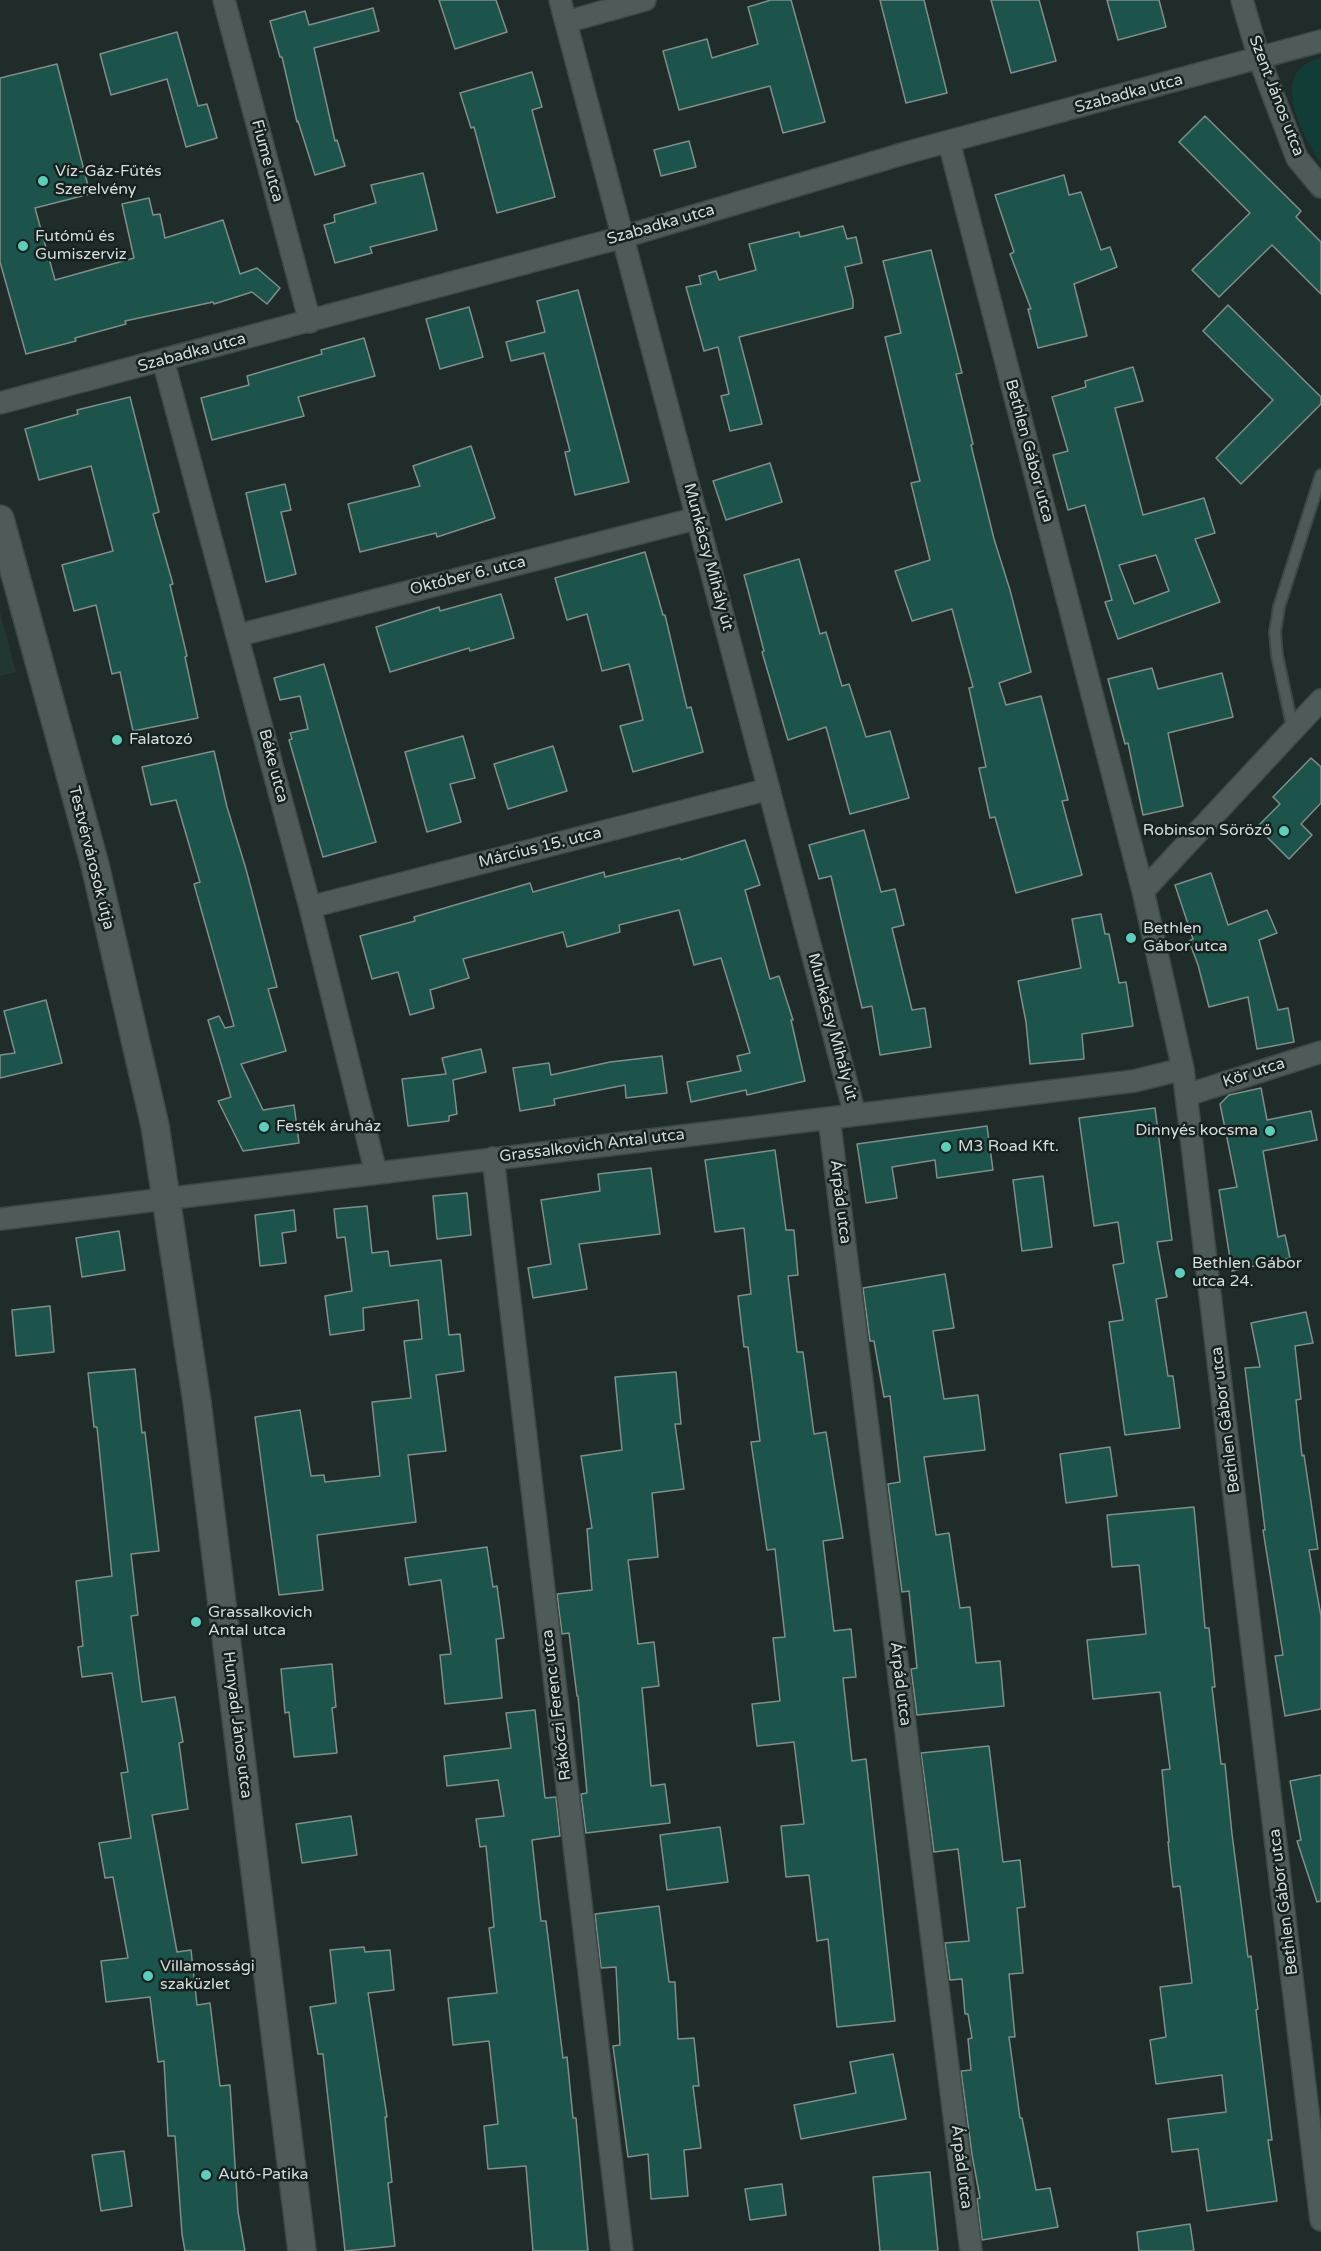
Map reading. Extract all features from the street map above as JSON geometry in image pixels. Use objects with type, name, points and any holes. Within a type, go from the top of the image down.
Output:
[{"type":"street","name":"Fiume utca","points":[[224,0],[310,322]]},
{"type":"street","name":"Munkácsy Mihály út","points":[[560,0],[855,1115]]},
{"type":"street","points":[[566,22],[645,0]]},
{"type":"street","name":"Szent János utca","points":[[1242,0],[1259,58],[1297,158],[1321,187]]},
{"type":"street","name":"Szabadka utca","points":[[0,403],[623,237],[949,142],[1321,41]]},
{"type":"street","name":"Bethlen Gábor utca","points":[[949,142],[1143,891],[1183,1069],[1321,2220]]},
{"type":"street","name":"Béke utca","points":[[163,360],[239,635],[376,1173]]},
{"type":"street","name":"Október 6. utca","points":[[239,635],[698,518]]},
{"type":"street","name":"Testvérvárosok útja","points":[[0,519],[95,865],[154,1126],[167,1199]]},
{"type":"street","points":[[1143,891],[1317,704]]},
{"type":"street","name":"Március 15. utca","points":[[310,907],[770,789]]},
{"type":"street","name":"Kör utca","points":[[1187,1095],[1321,1052]]},
{"type":"street","name":"Grassalkovich Antal utca","points":[[0,1219],[1134,1081],[1183,1069]]},
{"type":"street","name":"Árpád utca","points":[[830,1118],[971,2251]]},
{"type":"street","name":"Rákóczi Ferenc utca","points":[[493,1158],[622,2251]]},
{"type":"street","name":"Hunyadi János utca","points":[[167,1199],[197,1402],[302,2251]]},
{"type":"lane","points":[[1293,730],[1277,655],[1275,632],[1279,607],[1321,475]]},
{"type":"shaded area","points":[[0,612],[16,672],[0,676]]},
{"type":"green space","points":[[1321,58],[1321,164],[1298,121],[1293,105],[1292,89],[1295,76],[1304,65]]},
{"type":"building","points":[[439,0],[496,0],[507,32],[455,49]]},
{"type":"building","points":[[771,0],[791,0],[825,122],[783,133],[770,86],[679,110],[663,51],[707,39],[712,58],[758,44],[748,7]]},
{"type":"building","points":[[880,0],[924,0],[947,93],[906,103]]},
{"type":"building","points":[[991,0],[1039,0],[1056,61],[1011,73]]},
{"type":"building","points":[[1107,0],[1159,0],[1166,27],[1118,40]]},
{"type":"building","points":[[373,8],[379,31],[314,48],[335,141],[337,140],[345,166],[315,175],[297,122],[282,57],[280,57],[270,21],[305,11],[309,25]]},
{"type":"building","points":[[177,32],[198,106],[207,104],[217,138],[186,147],[167,79],[111,95],[100,54]]},
{"type":"building","points":[[57,64],[90,194],[35,208],[55,280],[134,258],[122,204],[149,198],[153,215],[160,214],[165,238],[223,220],[240,274],[257,268],[280,288],[267,304],[252,292],[214,304],[213,302],[125,321],[126,324],[75,338],[76,341],[26,354],[0,262],[0,78]]},
{"type":"building","points":[[532,72],[542,107],[532,110],[555,197],[497,213],[474,127],[471,128],[460,93]]},
{"type":"building","points":[[1205,116],[1301,211],[1296,217],[1321,242],[1321,294],[1272,245],[1219,297],[1192,270],[1250,213],[1179,142]]},
{"type":"building","points":[[689,141],[696,167],[661,176],[654,150]]},
{"type":"building","points":[[423,173],[437,230],[370,247],[372,253],[335,263],[324,225],[335,222],[334,215],[376,203],[371,185]]},
{"type":"building","points":[[1064,175],[1069,195],[1081,192],[1101,250],[1110,247],[1117,267],[1074,284],[1087,336],[1038,348],[1028,309],[1031,309],[1010,254],[1014,252],[995,195]]},
{"type":"building","points":[[843,226],[847,239],[856,237],[862,263],[845,267],[853,308],[739,337],[762,424],[730,431],[721,396],[729,394],[718,347],[704,351],[686,287],[701,284],[699,276],[716,271],[719,280],[756,270],[749,244],[799,232],[800,237]]},
{"type":"building","points":[[931,250],[962,373],[956,374],[973,444],[971,445],[1031,672],[999,683],[1006,705],[1041,696],[1068,800],[1062,801],[1082,875],[1016,893],[995,817],[990,818],[979,768],[986,767],[969,688],[973,687],[952,609],[912,621],[895,571],[930,560],[911,483],[920,481],[885,337],[901,333],[883,261]]},
{"type":"building","points":[[578,290],[629,482],[575,495],[565,452],[570,451],[544,353],[511,361],[506,342],[545,332],[537,301]]},
{"type":"building","points":[[1228,305],[1321,397],[1321,404],[1241,484],[1216,458],[1273,400],[1203,331]]},
{"type":"building","points":[[469,307],[483,357],[440,369],[426,319]]},
{"type":"building","points":[[364,338],[375,376],[298,397],[304,416],[212,440],[201,398],[249,385],[247,376],[322,354],[321,350]]},
{"type":"building","points":[[1133,367],[1143,401],[1115,408],[1143,515],[1204,498],[1215,533],[1195,539],[1220,602],[1118,639],[1105,602],[1112,600],[1085,505],[1068,510],[1053,455],[1068,451],[1052,397],[1086,387],[1085,381]],"holes":[[[1156,555],[1169,591],[1134,604],[1119,565]]]},
{"type":"building","points":[[130,397],[159,512],[153,514],[173,584],[170,585],[187,656],[185,657],[198,718],[133,731],[120,672],[112,674],[96,605],[74,611],[62,565],[113,551],[91,466],[39,480],[25,429],[78,414],[77,410]]},
{"type":"building","points":[[471,446],[495,518],[437,537],[436,533],[360,552],[348,504],[420,486],[413,466]]},
{"type":"building","points":[[770,463],[782,502],[726,520],[713,481]]},
{"type":"building","points":[[285,484],[291,510],[281,512],[296,574],[266,582],[246,493]]},
{"type":"building","points":[[645,552],[663,615],[665,615],[687,708],[691,707],[703,752],[633,772],[620,726],[643,720],[629,664],[602,671],[587,614],[567,620],[555,578]]},
{"type":"building","points":[[799,559],[820,634],[826,632],[842,686],[849,684],[866,737],[890,731],[909,798],[850,814],[826,727],[788,740],[762,652],[764,651],[744,575]]},
{"type":"building","points":[[501,594],[514,638],[470,651],[469,648],[390,672],[376,627],[439,607],[440,611]]},
{"type":"building","points":[[324,664],[376,842],[323,857],[289,740],[292,739],[290,733],[308,729],[300,696],[280,700],[274,678]]},
{"type":"building","points":[[1152,668],[1158,689],[1222,673],[1233,717],[1168,733],[1183,806],[1143,815],[1128,743],[1125,744],[1108,679]]},
{"type":"building","points":[[463,736],[475,778],[450,784],[461,822],[427,832],[405,752]]},
{"type":"building","points":[[553,746],[567,791],[508,809],[494,764]]},
{"type":"building","points":[[214,751],[227,807],[277,987],[268,989],[286,1051],[241,1064],[263,1110],[294,1105],[299,1143],[243,1151],[218,1101],[231,1097],[208,1020],[219,1016],[225,1028],[234,1026],[194,884],[200,882],[176,800],[151,805],[142,767]]},
{"type":"building","points":[[1311,758],[1321,767],[1321,803],[1301,824],[1312,835],[1289,859],[1257,827],[1280,804],[1273,797]]},
{"type":"building","points":[[864,830],[881,892],[895,889],[904,925],[892,928],[912,1010],[925,1008],[931,1047],[880,1055],[872,1006],[862,1008],[831,876],[819,879],[809,845]]},
{"type":"building","points":[[745,840],[760,885],[745,890],[770,979],[779,976],[793,1020],[791,1020],[805,1081],[747,1095],[746,1090],[691,1102],[687,1082],[741,1071],[737,1056],[750,1053],[721,958],[694,965],[679,910],[619,925],[620,932],[567,947],[563,932],[463,959],[469,978],[430,990],[434,1008],[410,1015],[398,972],[372,979],[360,936],[415,921],[414,917],[530,883],[533,892],[604,872],[605,877],[680,858],[681,860]]},
{"type":"building","points":[[1211,873],[1228,925],[1267,910],[1277,933],[1259,940],[1278,1010],[1288,1008],[1294,1042],[1257,1049],[1248,997],[1209,1007],[1189,941],[1193,939],[1175,885]]},
{"type":"building","points":[[1101,914],[1105,934],[1109,934],[1119,983],[1126,982],[1133,1026],[1082,1034],[1084,1059],[1030,1064],[1026,1022],[1018,981],[1081,968],[1072,919]]},
{"type":"building","points":[[46,1000],[62,1063],[0,1078],[0,1055],[15,1053],[4,1011]]},
{"type":"building","points":[[481,1049],[486,1072],[453,1080],[457,1114],[449,1116],[449,1121],[408,1126],[402,1079],[446,1074],[442,1058]]},
{"type":"building","points":[[662,1056],[667,1093],[626,1098],[625,1085],[554,1099],[555,1105],[520,1111],[513,1068],[549,1063],[551,1075],[610,1062]]},
{"type":"building","points":[[1261,1088],[1267,1120],[1311,1111],[1317,1140],[1263,1151],[1278,1237],[1285,1235],[1290,1258],[1232,1271],[1219,1190],[1237,1187],[1220,1104],[1229,1095]]},
{"type":"building","points":[[1155,1108],[1172,1240],[1157,1242],[1167,1297],[1156,1299],[1168,1376],[1173,1376],[1180,1428],[1125,1435],[1109,1322],[1123,1320],[1113,1265],[1124,1263],[1118,1222],[1094,1226],[1079,1118]]},
{"type":"building","points":[[987,1126],[993,1170],[937,1178],[935,1160],[892,1167],[897,1198],[866,1203],[857,1144]]},
{"type":"building","points":[[775,1150],[786,1230],[794,1230],[798,1275],[788,1276],[797,1352],[803,1352],[814,1434],[826,1432],[843,1538],[823,1541],[834,1631],[851,1629],[856,1677],[843,1678],[852,1761],[866,1759],[895,2021],[837,2027],[828,1939],[817,1941],[809,1875],[786,1877],[781,1826],[804,1824],[794,1742],[757,1746],[752,1704],[780,1701],[773,1638],[785,1637],[775,1549],[767,1550],[751,1442],[760,1441],[748,1347],[744,1347],[738,1296],[751,1294],[744,1228],[715,1232],[705,1160]]},
{"type":"building","points":[[651,1168],[660,1234],[579,1244],[587,1289],[533,1298],[528,1268],[551,1264],[541,1200],[600,1191],[598,1174]]},
{"type":"building","points":[[1043,1176],[1052,1247],[1022,1251],[1013,1180]]},
{"type":"building","points":[[467,1193],[471,1235],[437,1239],[433,1196]]},
{"type":"building","points":[[367,1206],[372,1253],[388,1251],[390,1266],[441,1260],[449,1335],[460,1334],[464,1371],[436,1375],[446,1451],[408,1455],[416,1522],[317,1535],[323,1590],[279,1595],[255,1417],[300,1410],[311,1476],[324,1475],[325,1482],[380,1476],[372,1402],[411,1398],[404,1341],[422,1339],[418,1300],[363,1308],[364,1330],[330,1335],[325,1296],[352,1291],[345,1237],[337,1238],[334,1209]]},
{"type":"building","points":[[294,1210],[296,1231],[282,1233],[286,1263],[260,1266],[255,1215]]},
{"type":"building","points":[[119,1231],[125,1270],[82,1277],[76,1238]]},
{"type":"building","points":[[945,1274],[954,1328],[933,1331],[944,1399],[978,1395],[985,1450],[924,1457],[936,1535],[949,1533],[960,1608],[970,1607],[976,1663],[1000,1661],[1004,1706],[917,1715],[911,1669],[917,1668],[909,1591],[902,1592],[888,1484],[900,1482],[890,1396],[884,1397],[874,1341],[870,1341],[863,1288]]},
{"type":"building","points":[[50,1306],[54,1352],[16,1356],[12,1310]]},
{"type":"building","points":[[1306,1312],[1313,1343],[1295,1346],[1301,1399],[1296,1400],[1302,1456],[1304,1455],[1318,1549],[1309,1550],[1321,1616],[1321,1709],[1285,1716],[1275,1656],[1283,1655],[1263,1530],[1265,1530],[1245,1368],[1260,1367],[1251,1323]]},
{"type":"building","points":[[135,1369],[159,1551],[131,1554],[138,1615],[131,1616],[142,1702],[175,1697],[183,1742],[179,1743],[188,1809],[152,1815],[177,1952],[191,1950],[197,2005],[210,2003],[220,2086],[230,2085],[238,2212],[245,2251],[185,2251],[175,2136],[168,2136],[164,2061],[158,2062],[150,1997],[106,2002],[101,1961],[128,1958],[113,1877],[105,1878],[99,1843],[131,1838],[121,1773],[128,1772],[112,1673],[82,1677],[78,1647],[83,1646],[76,1581],[112,1576],[97,1427],[94,1427],[88,1373]]},
{"type":"building","points":[[676,1372],[681,1424],[675,1424],[684,1489],[652,1493],[658,1557],[628,1560],[638,1644],[654,1642],[659,1686],[642,1688],[651,1786],[665,1784],[670,1823],[586,1833],[581,1794],[587,1793],[578,1696],[569,1633],[562,1634],[557,1594],[592,1590],[587,1529],[592,1528],[581,1456],[622,1450],[615,1377]]},
{"type":"building","points":[[1110,1447],[1117,1496],[1066,1503],[1060,1454]]},
{"type":"building","points":[[1194,1507],[1205,1628],[1209,1628],[1215,1687],[1212,1687],[1221,1764],[1225,1764],[1248,1957],[1251,1956],[1258,2009],[1256,2010],[1272,2140],[1268,2140],[1277,2201],[1207,2211],[1198,2149],[1172,2152],[1168,2119],[1226,2112],[1222,2075],[1156,2084],[1150,2040],[1166,2037],[1160,1987],[1192,1983],[1180,1886],[1173,1887],[1168,1842],[1162,1770],[1170,1769],[1160,1692],[1093,1699],[1087,1640],[1146,1634],[1139,1565],[1112,1567],[1107,1515]]},
{"type":"building","points":[[487,1547],[493,1587],[497,1586],[504,1638],[496,1639],[502,1698],[445,1704],[440,1655],[451,1654],[441,1580],[409,1585],[405,1558]]},
{"type":"building","points":[[332,1664],[336,1707],[332,1708],[337,1753],[294,1757],[289,1712],[285,1713],[281,1669]]},
{"type":"building","points":[[535,1710],[545,1798],[556,1797],[560,1836],[532,1840],[541,1921],[546,1921],[563,2058],[567,2057],[573,2118],[576,2118],[588,2251],[533,2251],[526,2166],[488,2169],[484,2126],[498,2124],[489,2041],[453,2045],[448,1998],[497,1993],[489,1928],[494,1927],[486,1846],[480,1847],[476,1819],[504,1816],[498,1780],[447,1786],[444,1756],[511,1748],[506,1713]]},
{"type":"building","points":[[989,1746],[1003,1862],[1020,1860],[1025,1907],[1017,1908],[1023,1973],[1009,1974],[1015,2037],[1009,2037],[1020,2118],[1022,2118],[1036,2190],[1050,2188],[1058,2227],[982,2240],[977,2199],[980,2198],[961,2071],[971,2070],[968,2039],[972,2038],[968,2014],[965,2014],[962,1979],[950,1980],[945,1943],[969,1941],[958,1849],[934,1852],[921,1753]]},
{"type":"building","points":[[1321,1775],[1321,1901],[1317,1902],[1297,1841],[1301,1840],[1290,1781]]},
{"type":"building","points":[[351,1816],[357,1855],[302,1863],[296,1824]]},
{"type":"building","points":[[720,1827],[728,1882],[667,1890],[660,1835]]},
{"type":"building","points":[[659,1906],[669,1982],[675,1982],[678,2039],[694,2038],[699,2086],[693,2086],[701,2148],[684,2150],[688,2196],[651,2199],[648,2154],[628,2157],[613,2046],[620,2045],[616,1967],[601,1968],[595,1914]]},
{"type":"building","points":[[364,1947],[365,1952],[390,1950],[394,1990],[368,1993],[387,2117],[385,2117],[392,2182],[388,2183],[395,2246],[345,2251],[323,2054],[318,2054],[310,2007],[336,2003],[330,1950]]},
{"type":"building","points":[[893,2054],[906,2119],[801,2139],[794,2105],[856,2093],[850,2062]]},
{"type":"building","points":[[124,2151],[132,2206],[101,2211],[92,2155]]},
{"type":"building","points":[[930,2172],[938,2251],[880,2251],[873,2177]]},
{"type":"building","points":[[782,2184],[786,2215],[750,2220],[745,2189]]},
{"type":"building","points":[[1190,2224],[1194,2251],[1139,2251],[1137,2232]]},
{"type":"place","name":"Víz-Gáz-Fűtés Szerelvény","points":[[43,181]]},
{"type":"place","name":"Futómű és Gumiszerviz","points":[[23,246]]},
{"type":"place","name":"Falatozó","points":[[117,740]]},
{"type":"place","name":"Robinson Söröző","points":[[1284,831]]},
{"type":"place","name":"Bethlen Gábor utca","points":[[1131,938]]},
{"type":"place","name":"Festék áruház","points":[[264,1127]]},
{"type":"place","name":"Dinnyés kocsma","points":[[1270,1131]]},
{"type":"place","name":"M3 Road Kft.","points":[[946,1147]]},
{"type":"place","name":"Bethlen Gábor utca 24.","points":[[1180,1273]]},
{"type":"place","name":"Grassalkovich Antal utca","points":[[196,1622]]},
{"type":"place","name":"Villamossági szaküzlet","points":[[148,1976]]},
{"type":"place","name":"Autó-Patika","points":[[206,2175]]}]
